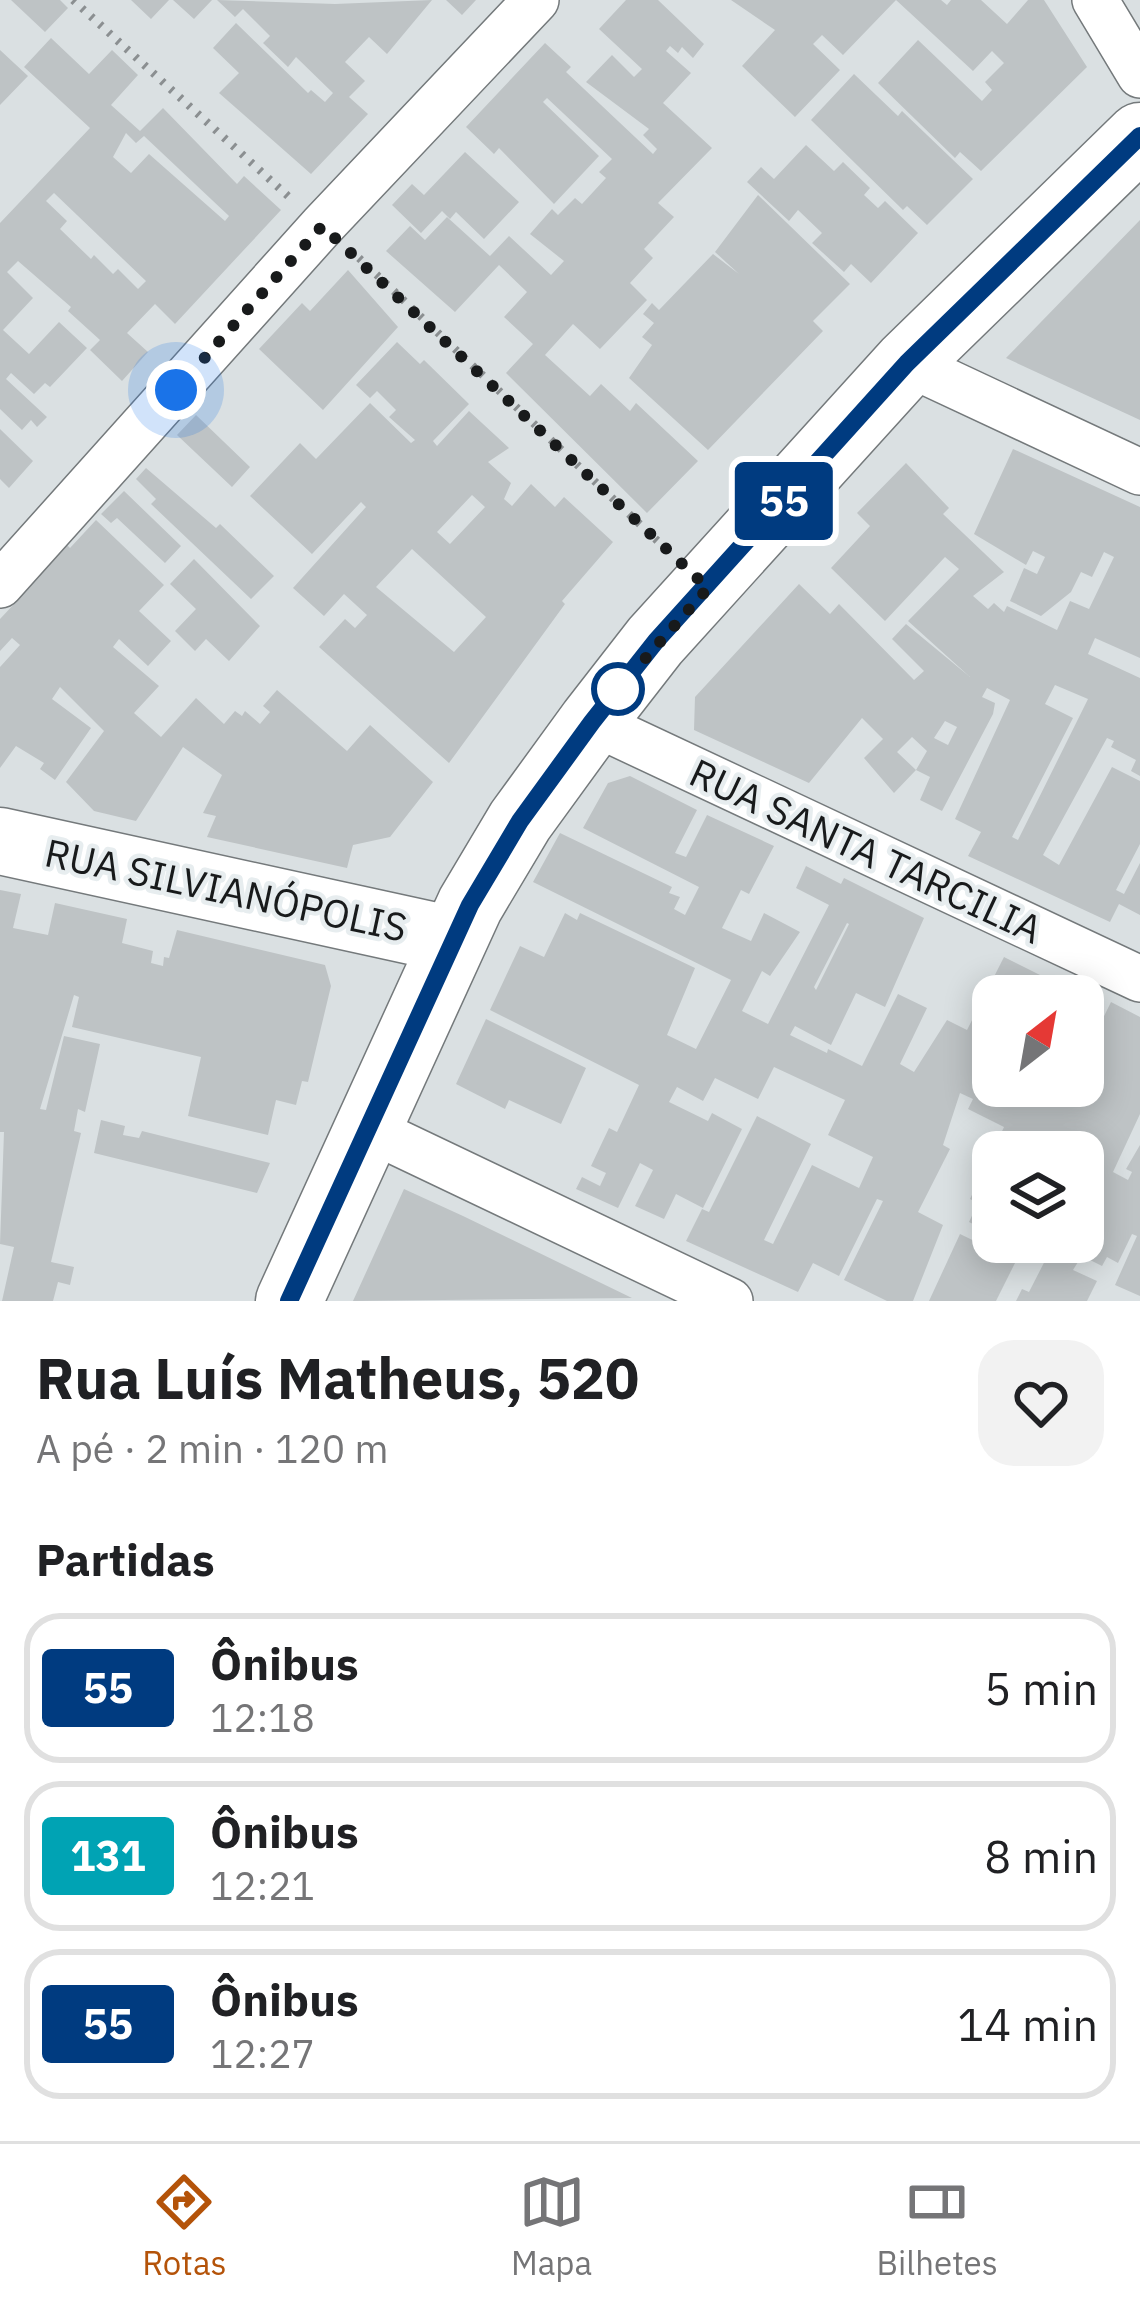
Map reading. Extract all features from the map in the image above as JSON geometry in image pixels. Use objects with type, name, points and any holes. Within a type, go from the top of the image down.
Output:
[{"type":"main road","points":[[289,1301],[453,940],[520,821],[592,722],[656,641],[907,363],[1140,136]]},
{"type":"main road","name":"RUA SILVIANÓPOLIS","points":[[0,841],[453,940]]},
{"type":"street","points":[[0,586],[322,226],[536,0]]},
{"type":"street","points":[[1095,0],[1140,75]]},
{"type":"street","points":[[907,363],[1140,472]]},
{"type":"street","name":"RUA SANTA TARCILIA","points":[[592,722],[1140,979]]},
{"type":"street","points":[[367,1128],[730,1301]]},
{"type":"path","points":[[73,0],[708,588]]},
{"type":"building","points":[[11,0],[60,0],[68,8],[45,32]]},
{"type":"building","points":[[131,0],[169,0],[151,19]]},
{"type":"building","points":[[173,0],[212,0],[194,19]]},
{"type":"building","points":[[217,0],[335,4],[432,0],[387,54],[369,37],[345,62],[365,81],[349,97],[368,114],[311,174],[219,93],[239,73],[213,48],[236,23],[308,93],[311,90],[325,102],[333,93],[296,57],[288,67],[263,43],[270,36],[243,9],[235,17]]},
{"type":"building","points":[[446,0],[476,0],[462,15]]},
{"type":"building","points":[[626,0],[658,0],[704,44],[693,58],[682,47],[678,53],[670,46],[666,51],[691,73],[663,103],[712,148],[658,203],[674,217],[644,249],[653,258],[630,283],[647,300],[600,349],[573,324],[545,355],[590,396],[601,384],[630,411],[636,403],[698,461],[647,513],[506,373],[533,344],[504,317],[527,292],[499,265],[455,312],[386,251],[410,226],[425,240],[447,217],[490,256],[509,236],[551,275],[564,261],[530,234],[552,209],[558,215],[575,198],[582,204],[606,178],[599,172],[612,159],[547,98],[543,102],[599,156],[554,204],[499,148],[494,154],[466,127],[545,43],[571,67],[566,72],[653,154],[657,149],[643,135],[649,129],[586,82],[612,55],[634,77],[642,69],[599,29]]},
{"type":"building","points":[[731,0],[896,0],[843,55],[822,35],[813,44],[840,70],[795,117],[742,66],[775,30]]},
{"type":"building","points":[[896,0],[941,0],[947,5],[951,0],[981,0],[1007,24],[1028,0],[1044,0],[1087,67],[981,171],[960,152],[955,158],[878,83],[918,40],[982,101],[992,90],[985,82],[1004,63],[992,51],[973,71]]},
{"type":"building","points":[[51,38],[89,74],[112,50],[138,75],[111,105],[140,131],[163,108],[237,184],[244,176],[281,210],[175,324],[155,304],[127,333],[148,352],[122,381],[90,350],[100,340],[68,311],[71,307],[18,261],[7,272],[33,298],[3,330],[29,354],[59,322],[87,348],[50,387],[45,383],[34,394],[11,373],[6,379],[47,417],[37,427],[31,420],[22,430],[0,409],[0,223],[90,128],[24,67]],"holes":[[[126,133],[136,143],[144,136],[229,216],[225,221],[149,154],[131,173],[113,157]],[[54,193],[146,281],[138,289],[118,269],[113,274],[94,255],[91,259],[60,229],[67,221],[46,201]]]},
{"type":"building","points":[[0,50],[28,76],[0,105]]},
{"type":"building","points":[[854,74],[898,116],[902,111],[973,179],[927,225],[907,206],[903,210],[811,120]]},
{"type":"building","points":[[806,145],[834,171],[843,162],[870,188],[864,195],[878,208],[885,201],[918,233],[871,283],[851,264],[844,272],[812,243],[822,233],[798,210],[789,221],[747,182],[761,167],[774,179]]},
{"type":"building","points":[[465,152],[519,202],[484,239],[456,212],[450,219],[442,211],[421,233],[392,205],[412,184],[424,195]]},
{"type":"building","points":[[758,195],[850,284],[813,321],[823,331],[708,450],[629,378],[652,345],[642,337],[654,323],[643,314],[652,303],[659,310],[713,254],[739,274],[715,252]]},
{"type":"building","points":[[1140,220],[1140,420],[1006,358]]},
{"type":"building","points":[[348,270],[398,327],[323,410],[259,349],[302,303],[310,311]]},
{"type":"building","points":[[397,342],[420,364],[424,360],[469,404],[433,441],[437,446],[469,411],[509,448],[488,462],[511,483],[504,499],[512,506],[531,484],[555,507],[564,497],[613,542],[562,601],[565,604],[449,763],[319,647],[345,619],[355,628],[367,615],[344,594],[324,616],[293,588],[366,507],[361,502],[312,554],[250,496],[300,443],[316,459],[370,403],[411,443],[415,440],[389,417],[396,410],[377,391],[370,398],[356,385]],"holes":[[[472,495],[485,507],[450,544],[437,532]],[[412,549],[486,617],[454,652],[376,587]]]},
{"type":"building","points":[[196,415],[250,467],[232,487],[177,435]]},
{"type":"building","points":[[0,429],[33,461],[9,488],[0,479]]},
{"type":"building","points":[[1013,449],[1140,507],[1140,658],[1095,638],[1088,654],[1140,678],[1140,776],[1131,771],[1136,760],[1111,747],[1114,741],[1107,738],[1043,855],[1059,865],[1112,767],[1140,781],[1140,844],[1116,890],[1124,894],[1140,863],[1140,915],[1119,904],[1110,922],[968,856],[981,832],[955,819],[1010,700],[987,688],[982,697],[995,703],[993,714],[942,811],[920,800],[930,777],[916,770],[894,793],[864,758],[883,739],[862,718],[809,783],[694,730],[695,697],[799,584],[830,614],[839,604],[914,680],[924,671],[892,639],[906,624],[970,677],[908,621],[959,569],[945,557],[885,621],[831,568],[870,526],[857,513],[906,463],[949,508],[943,514],[1004,572],[973,596],[988,609],[994,603],[1004,612],[1007,606],[1057,630],[1070,601],[1089,609],[1114,557],[1104,552],[1092,577],[1081,572],[1071,592],[1041,616],[1010,601],[1024,568],[1037,574],[1045,557],[1033,551],[1026,565],[974,534]],"holes":[[[1055,685],[1088,699],[1018,840],[1012,837],[1073,718],[1045,704]],[[945,721],[957,727],[948,745],[934,738]],[[912,737],[927,751],[916,770],[897,752]]]},
{"type":"building","points":[[146,468],[216,528],[220,524],[274,576],[251,599],[151,504],[156,499],[136,479]]},
{"type":"building","points":[[124,491],[181,546],[165,563],[117,518],[111,523],[101,514]]},
{"type":"building","points":[[96,520],[164,585],[139,611],[171,641],[148,666],[119,639],[113,647],[159,686],[134,713],[161,737],[196,698],[224,724],[235,711],[242,716],[245,711],[260,724],[270,712],[263,706],[277,690],[347,751],[370,725],[433,782],[390,837],[353,845],[347,868],[207,837],[216,816],[203,813],[222,775],[183,747],[136,821],[94,811],[66,782],[104,731],[60,687],[52,699],[91,728],[55,780],[40,769],[44,763],[16,746],[0,768],[0,667],[20,645],[12,638],[0,651],[0,619],[15,603],[10,599],[64,542],[70,548]]},
{"type":"building","points":[[194,559],[260,626],[229,661],[206,639],[195,651],[175,631],[196,609],[170,584]]},
{"type":"building","points":[[630,776],[697,810],[675,853],[686,857],[707,815],[774,846],[749,894],[741,890],[722,928],[751,941],[764,913],[800,932],[770,976],[762,971],[742,1011],[768,1024],[829,905],[796,888],[806,866],[841,884],[844,878],[924,918],[885,1007],[856,993],[831,1045],[795,1026],[790,1035],[862,1066],[898,994],[927,1008],[900,1064],[914,1072],[947,1020],[967,1030],[972,1020],[972,1099],[960,1093],[943,1145],[950,1149],[918,1212],[943,1225],[913,1301],[887,1301],[844,1280],[883,1201],[877,1199],[839,1276],[813,1263],[798,1292],[686,1241],[702,1209],[709,1212],[757,1116],[811,1144],[764,1240],[773,1244],[812,1165],[859,1188],[873,1157],[828,1135],[845,1100],[774,1067],[758,1099],[715,1078],[703,1101],[677,1087],[669,1102],[708,1121],[712,1113],[742,1129],[703,1208],[676,1194],[664,1219],[635,1206],[653,1170],[640,1163],[618,1208],[576,1189],[582,1177],[600,1186],[606,1173],[591,1166],[609,1128],[617,1132],[639,1085],[490,1010],[520,946],[544,957],[565,913],[577,920],[580,913],[695,968],[667,1035],[696,1049],[731,980],[533,882],[560,833],[672,887],[669,893],[680,897],[674,909],[685,915],[699,887],[583,828],[608,783]],"holes":[[[847,923],[849,924],[816,990],[814,987]]]},
{"type":"building","points":[[0,890],[21,894],[13,928],[48,935],[55,903],[127,919],[122,943],[153,951],[151,963],[163,966],[177,930],[325,965],[331,986],[308,1082],[302,1081],[296,1105],[276,1100],[268,1135],[188,1116],[201,1057],[72,1027],[79,997],[74,995],[40,1109],[46,1110],[64,1036],[100,1044],[85,1112],[78,1109],[74,1131],[81,1133],[51,1262],[74,1267],[70,1285],[58,1282],[53,1301],[2,1301],[14,1247],[0,1244],[4,1132],[0,1132]]},
{"type":"building","points":[[1004,957],[1040,975],[995,975]]},
{"type":"building","points":[[1111,1002],[1140,1017],[1140,1114],[1113,1172],[1128,1180],[1132,1172],[1126,1169],[1140,1145],[1140,1296],[1115,1285],[1137,1236],[1132,1234],[1118,1263],[1107,1257],[1104,1262],[1104,1131],[1002,1131],[1004,1127],[968,1109],[972,1101],[972,1107],[1104,1107],[1104,1016]]},
{"type":"building","points":[[486,1019],[586,1068],[561,1124],[509,1100],[505,1109],[456,1084]]},
{"type":"building","points":[[101,1120],[125,1126],[123,1135],[139,1138],[142,1131],[270,1163],[257,1193],[94,1153]]},
{"type":"building","points":[[404,1189],[463,1216],[632,1298],[353,1301]]},
{"type":"building","points":[[960,1234],[972,1240],[972,1263],[1015,1263],[996,1301],[929,1301]]},
{"type":"building","points":[[1044,1263],[1077,1263],[1073,1270],[1097,1281],[1087,1301],[1016,1301],[1022,1289],[1029,1292]]},
{"type":"bus line","name":"55","points":[[289,1301],[470,905],[520,821],[592,722],[656,641],[907,363],[1140,136]]},
{"type":"route","points":[[176,390],[322,226],[708,588],[656,641],[611,697],[618,689]]}]
